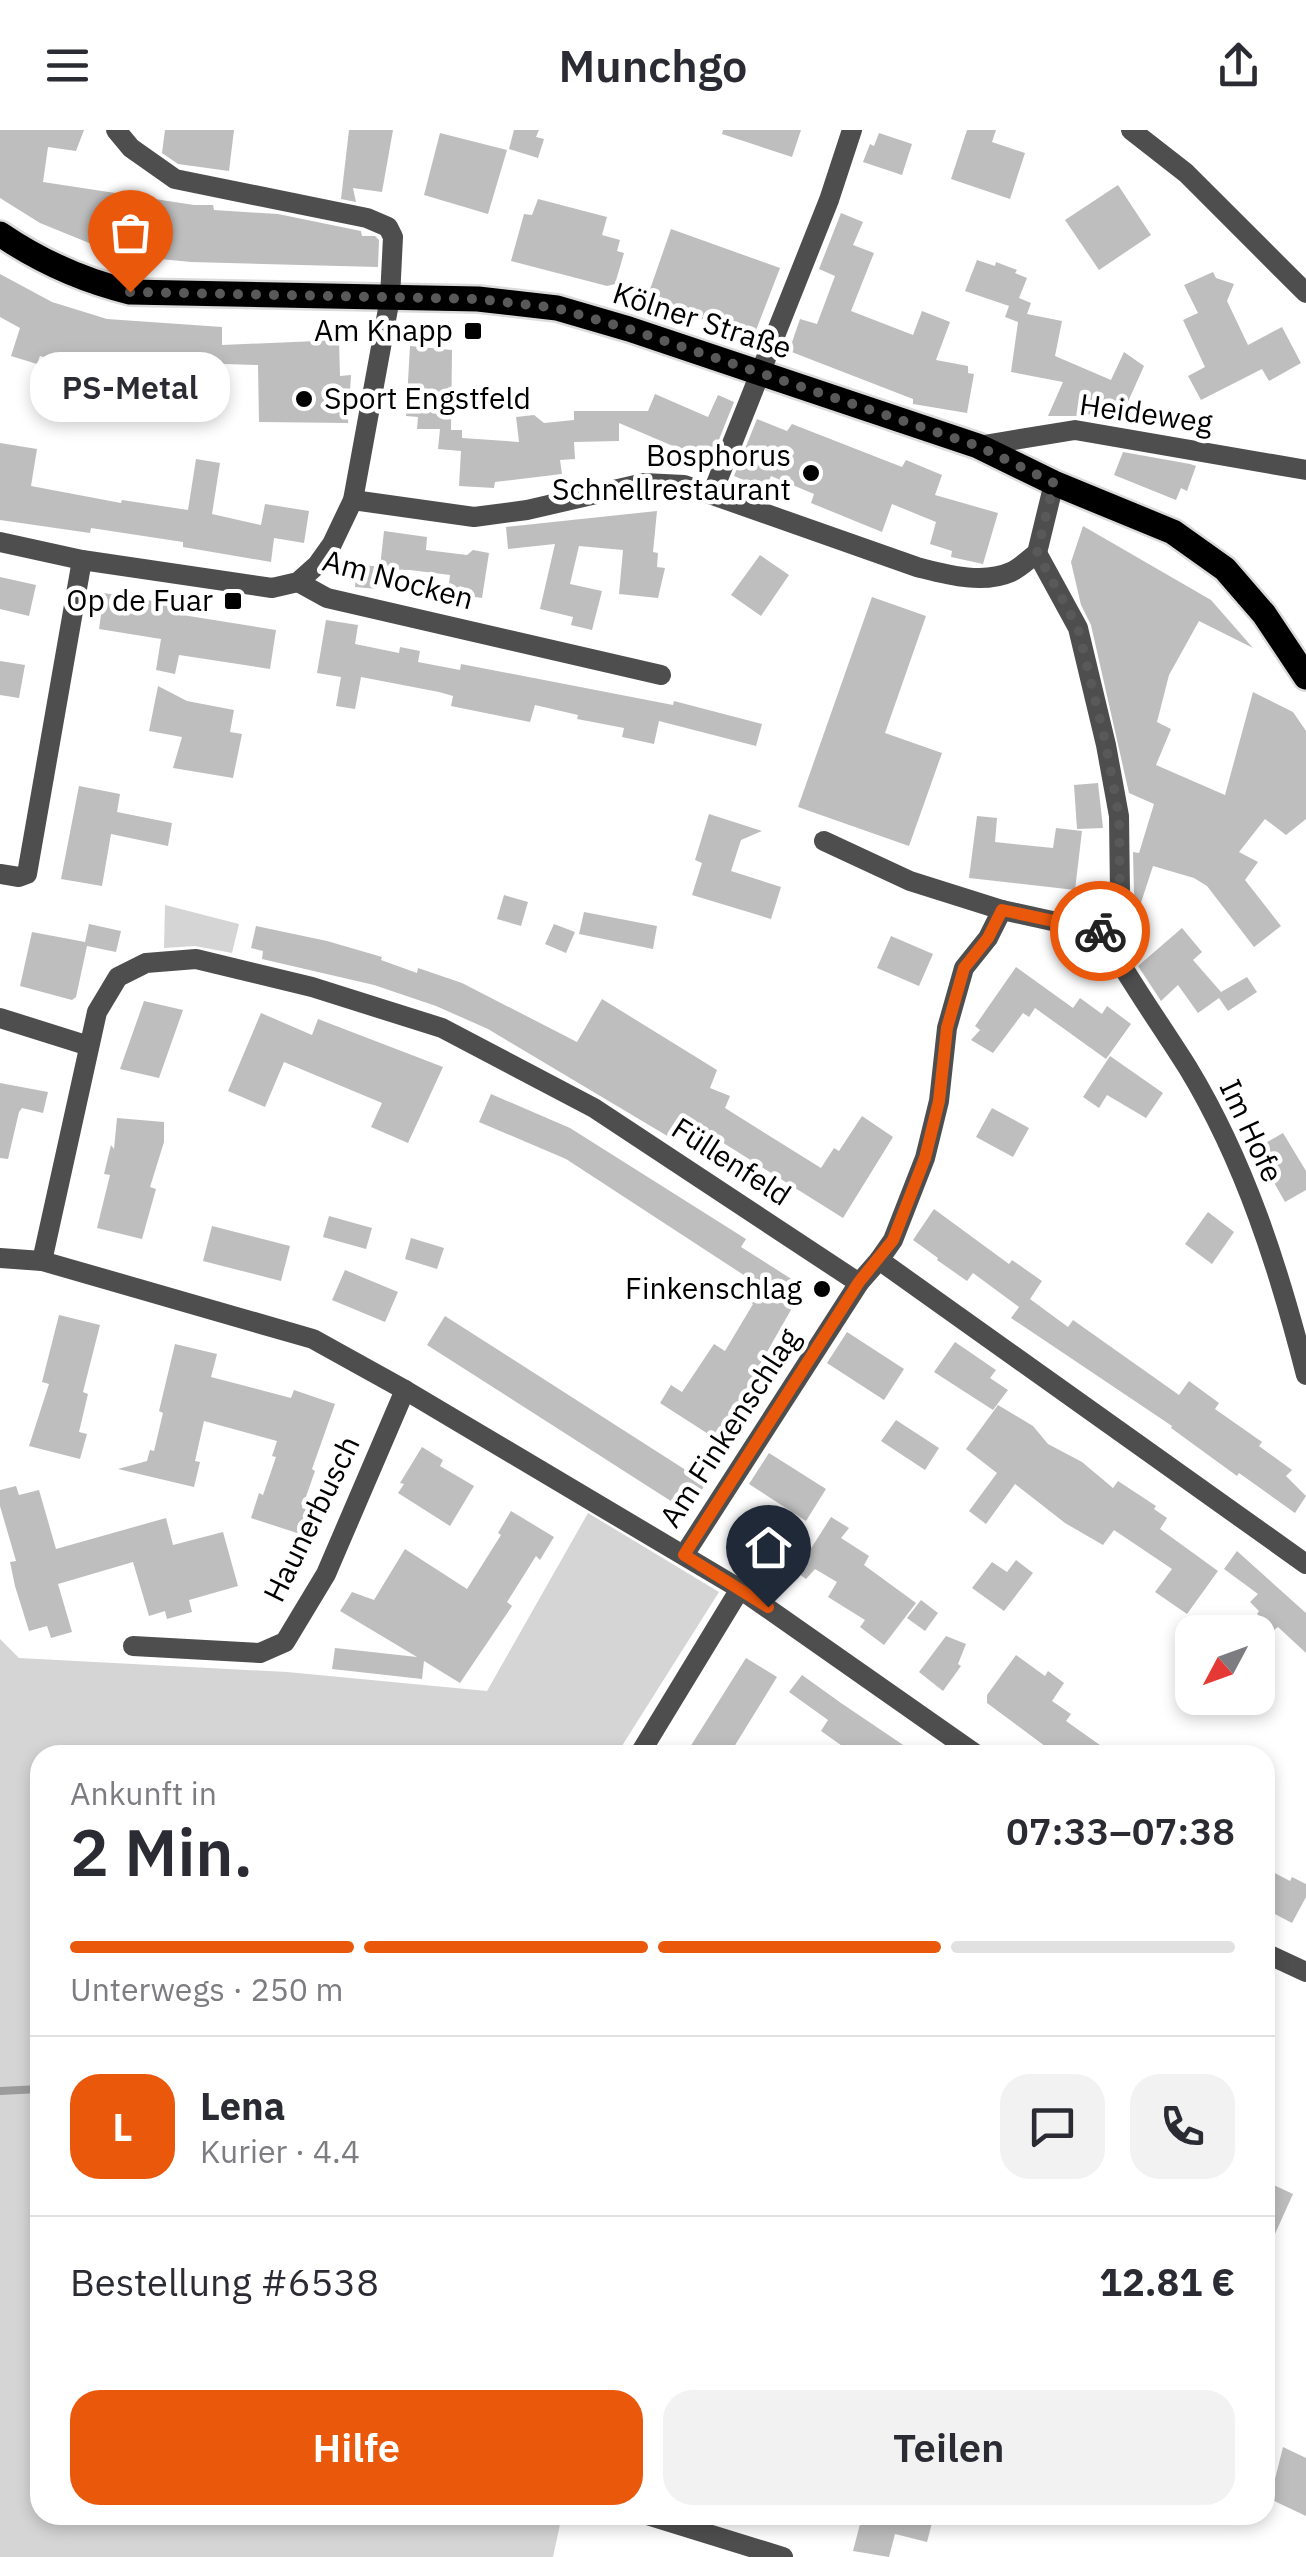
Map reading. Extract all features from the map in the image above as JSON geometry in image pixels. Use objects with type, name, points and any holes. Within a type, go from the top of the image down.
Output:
[{"type":"main road","name":"Kölner Straße","points":[[0,234],[33,257],[86,281],[130,292],[478,299],[556,308],[978,446],[1054,483],[1172,532],[1225,569],[1264,614],[1306,676]]},
{"type":"street","points":[[116,130],[132,139],[174,179],[367,218],[388,227],[394,238],[390,298],[353,500],[332,544],[298,582]]},
{"type":"street","points":[[712,494],[829,200],[852,130]]},
{"type":"street","points":[[1131,130],[1186,174],[1306,293]]},
{"type":"street","name":"Heideweg","points":[[978,446],[1075,430],[1306,470]]},
{"type":"street","points":[[353,500],[474,517],[526,510],[644,483],[684,485],[917,567],[956,576],[995,576],[1012,572],[1037,553],[1054,483]]},
{"type":"street","name":"Am Nocken","points":[[0,542],[82,560],[236,585],[272,588],[298,582],[328,598],[662,674]]},
{"type":"street","points":[[824,841],[910,882],[1002,910],[1102,932],[1120,893],[1119,816],[1078,628],[1037,553]]},
{"type":"street","points":[[0,874],[27,874],[82,560]]},
{"type":"street","points":[[859,1282],[893,1240],[925,1158],[939,1101],[947,1028],[964,968],[988,938],[1002,910]]},
{"type":"street","name":"Im Hofe","points":[[1102,932],[1129,981],[1189,1070],[1239,1168],[1283,1284],[1306,1375]]},
{"type":"street","name":"Füllenfeld","points":[[42,1261],[97,1012],[118,976],[146,963],[196,959],[312,987],[442,1028],[594,1108],[859,1282]]},
{"type":"street","points":[[0,1018],[89,1046]]},
{"type":"street","points":[[0,1258],[42,1261],[313,1339],[740,1589],[963,1745]]},
{"type":"street","points":[[880,1260],[1306,1564]]},
{"type":"street","name":"Am Finkenschlag","points":[[684,1555],[859,1282]]},
{"type":"street","name":"Haunerbusch","points":[[133,1646],[260,1653],[285,1642],[326,1574],[405,1390]]},
{"type":"street","points":[[645,1745],[740,1589]]},
{"type":"street","points":[[1275,1958],[1306,1972]]},
{"type":"street","points":[[679,2525],[783,2557]]},
{"type":"shaded area","points":[[165,905],[239,924],[232,953],[195,946],[164,948]]},
{"type":"shaded area","points":[[588,1513],[719,1592],[623,1745],[30,1745],[30,2525],[560,2525],[553,2557],[0,2557],[0,1639],[19,1658],[287,1672],[487,1691]]},
{"type":"building","points":[[0,130],[84,130],[76,151],[48,147],[43,182],[213,205],[214,210],[278,214],[361,231],[362,236],[379,240],[378,267],[191,262],[140,257],[99,247],[40,223],[0,198]]},
{"type":"building","points":[[165,130],[234,130],[229,171],[178,164],[162,153]]},
{"type":"building","points":[[349,130],[393,130],[382,192],[353,188],[356,202],[341,199]]},
{"type":"building","points":[[514,130],[539,130],[536,137],[544,139],[538,158],[509,149]]},
{"type":"building","points":[[723,130],[801,130],[792,157],[722,134]]},
{"type":"building","points":[[967,130],[996,130],[992,142],[1025,153],[1010,199],[951,179]]},
{"type":"building","points":[[440,133],[507,150],[488,214],[424,195]]},
{"type":"building","points":[[879,133],[912,144],[902,175],[863,162]]},
{"type":"building","points":[[1118,185],[1151,235],[1099,270],[1065,220]]},
{"type":"building","points":[[538,199],[607,217],[602,235],[620,240],[617,251],[624,253],[615,284],[607,286],[511,261],[524,214],[532,215]]},
{"type":"building","points":[[841,213],[863,222],[853,245],[874,253],[851,311],[913,335],[922,311],[950,322],[936,360],[968,366],[968,373],[974,374],[967,413],[913,404],[913,399],[789,351],[800,319],[817,324],[835,276],[819,269]]},
{"type":"building","points":[[671,229],[780,268],[753,338],[647,298]]},
{"type":"building","points":[[977,260],[1017,270],[1015,273],[1027,278],[1019,298],[1031,303],[1027,314],[1062,321],[1055,356],[1111,380],[1124,352],[1144,366],[1118,424],[1079,411],[1077,416],[1048,416],[1063,382],[1011,372],[1018,322],[1005,317],[1009,306],[965,291]]},
{"type":"building","points":[[1213,272],[1216,278],[1234,284],[1227,301],[1248,345],[1282,327],[1301,363],[1269,381],[1262,369],[1201,400],[1188,376],[1205,367],[1183,320],[1198,313],[1184,285]]},
{"type":"building","points":[[0,274],[52,302],[107,319],[222,327],[222,345],[339,340],[340,376],[351,375],[348,423],[259,422],[258,365],[193,363],[191,392],[133,386],[132,397],[119,395],[119,404],[70,399],[80,369],[40,356],[37,364],[11,356],[20,328],[0,317]]},
{"type":"building","points":[[410,346],[452,350],[451,430],[462,430],[462,438],[519,442],[516,417],[534,415],[544,423],[574,420],[574,411],[648,411],[655,394],[708,417],[718,395],[734,402],[708,467],[685,457],[687,452],[619,423],[619,441],[574,442],[575,459],[560,460],[562,474],[495,482],[494,488],[459,486],[461,451],[438,449],[440,429],[417,429],[418,417],[406,416]]},
{"type":"building","points":[[757,419],[787,431],[792,424],[902,467],[906,460],[942,475],[935,495],[998,513],[983,564],[951,557],[952,551],[930,544],[936,522],[892,504],[882,532],[811,503],[814,494],[771,476],[765,489],[734,476]]},
{"type":"building","points":[[0,443],[37,449],[31,486],[121,503],[122,500],[188,510],[196,459],[220,463],[212,514],[261,525],[265,504],[309,511],[304,543],[274,538],[271,562],[183,547],[183,542],[0,520]]},
{"type":"building","points":[[1123,452],[1196,466],[1187,491],[1181,488],[1176,500],[1114,475]]},
{"type":"building","points":[[657,511],[653,552],[658,553],[657,567],[665,568],[658,598],[619,594],[623,550],[579,546],[570,584],[602,591],[592,630],[571,625],[573,617],[540,609],[555,544],[508,549],[506,527]]},
{"type":"building","points":[[1083,526],[1211,600],[1253,648],[1199,621],[1169,675],[1157,722],[1171,729],[1156,765],[1225,795],[1253,692],[1293,712],[1306,731],[1306,819],[1286,835],[1265,819],[1239,852],[1258,862],[1245,880],[1281,926],[1254,947],[1207,886],[1153,866],[1136,918],[1128,917],[1134,893],[1133,852],[1139,853],[1154,804],[1129,793],[1091,625],[1081,605],[1071,562]]},
{"type":"building","points":[[384,531],[427,537],[426,550],[467,555],[473,550],[489,553],[482,598],[448,593],[450,575],[410,570],[381,569],[378,589],[355,587],[357,564],[380,567]]},
{"type":"building","points":[[760,555],[789,575],[761,616],[731,595]]},
{"type":"building","points":[[0,577],[36,585],[29,616],[0,609]]},
{"type":"building","points":[[104,593],[171,604],[170,613],[276,630],[270,669],[179,655],[175,674],[156,670],[161,639],[99,629]]},
{"type":"building","points":[[872,597],[926,616],[885,733],[942,753],[909,846],[798,807]]},
{"type":"building","points":[[326,620],[358,625],[355,644],[399,653],[400,647],[420,651],[418,662],[460,670],[461,664],[673,705],[674,701],[762,724],[756,746],[659,721],[654,744],[622,737],[624,728],[577,719],[578,715],[535,705],[530,722],[451,706],[453,696],[439,692],[361,677],[355,709],[336,706],[341,677],[317,673]]},
{"type":"building","points":[[0,661],[25,665],[19,698],[0,695]]},
{"type":"building","points":[[158,686],[187,701],[234,710],[230,732],[242,734],[233,778],[173,768],[182,737],[149,731]]},
{"type":"building","points":[[1098,783],[1103,828],[1077,829],[1074,785]]},
{"type":"building","points":[[79,786],[120,794],[117,812],[172,823],[168,846],[111,834],[102,886],[61,879]]},
{"type":"building","points":[[709,814],[762,831],[741,840],[731,871],[781,887],[771,919],[692,895],[702,863],[695,860]]},
{"type":"building","points":[[977,816],[997,818],[995,842],[1053,848],[1056,828],[1082,831],[1075,890],[969,878]]},
{"type":"building","points":[[504,895],[528,902],[521,926],[497,919]]},
{"type":"building","points":[[584,912],[657,926],[653,949],[579,934]]},
{"type":"building","points":[[89,924],[121,931],[116,952],[87,946],[76,997],[72,1000],[20,986],[32,932],[85,942]]},
{"type":"building","points":[[554,924],[575,932],[566,953],[545,944]]},
{"type":"building","points":[[256,926],[327,941],[382,957],[381,960],[417,973],[418,968],[462,983],[577,1042],[602,999],[717,1070],[710,1088],[730,1096],[725,1108],[821,1168],[834,1148],[839,1151],[862,1116],[893,1137],[843,1218],[682,1117],[669,1137],[488,1029],[374,985],[262,959],[263,951],[251,948]]},
{"type":"building","points":[[1182,928],[1202,952],[1193,960],[1221,992],[1247,977],[1257,992],[1228,1011],[1219,998],[1198,1013],[1178,985],[1161,1001],[1138,966]]},
{"type":"building","points":[[891,936],[933,954],[919,986],[877,968]]},
{"type":"building","points":[[1016,967],[1073,1008],[1080,998],[1102,1014],[1107,1006],[1131,1024],[1106,1059],[1035,1008],[1029,1017],[1023,1013],[993,1053],[971,1040],[980,1030],[975,1026]]},
{"type":"building","points":[[144,1001],[183,1010],[159,1078],[120,1069]]},
{"type":"building","points":[[261,1013],[312,1035],[318,1019],[443,1067],[408,1143],[371,1127],[382,1103],[284,1062],[265,1107],[228,1091]]},
{"type":"building","points":[[1110,1056],[1163,1093],[1146,1118],[1107,1095],[1099,1108],[1083,1097]]},
{"type":"building","points":[[0,1083],[48,1092],[43,1113],[22,1108],[19,1112],[8,1159],[0,1158]]},
{"type":"building","points":[[491,1094],[570,1128],[746,1239],[741,1247],[804,1287],[755,1373],[766,1384],[727,1446],[660,1403],[671,1385],[682,1392],[714,1344],[725,1351],[753,1304],[748,1301],[759,1285],[566,1159],[479,1122]]},
{"type":"building","points":[[992,1108],[1029,1128],[1013,1157],[976,1137]]},
{"type":"building","points":[[117,1118],[164,1122],[164,1142],[150,1187],[156,1189],[142,1239],[97,1228],[110,1175],[104,1174],[111,1145],[114,1149]]},
{"type":"building","points":[[1283,1133],[1306,1171],[1306,1190],[1285,1202],[1268,1172],[1277,1167],[1264,1144]]},
{"type":"building","points":[[934,1209],[1009,1264],[1012,1260],[1042,1281],[1030,1299],[1068,1327],[1073,1320],[1179,1395],[1189,1381],[1219,1403],[1215,1409],[1262,1442],[1259,1446],[1292,1470],[1286,1476],[1306,1496],[1295,1513],[1011,1318],[1019,1307],[973,1273],[967,1281],[913,1240]]},
{"type":"building","points":[[1208,1212],[1234,1232],[1212,1264],[1185,1244]]},
{"type":"building","points":[[329,1216],[372,1228],[366,1249],[323,1237]]},
{"type":"building","points":[[212,1226],[290,1246],[281,1281],[203,1261]]},
{"type":"building","points":[[411,1238],[444,1248],[437,1269],[405,1259]]},
{"type":"building","points":[[345,1270],[398,1292],[385,1322],[332,1300]]},
{"type":"building","points":[[59,1315],[100,1325],[83,1392],[88,1394],[79,1432],[87,1434],[80,1459],[29,1446],[49,1384],[42,1382]]},
{"type":"building","points":[[445,1316],[706,1483],[688,1512],[427,1345]]},
{"type":"building","points":[[847,1332],[904,1369],[884,1400],[827,1363]]},
{"type":"building","points":[[955,1342],[996,1370],[990,1378],[1008,1390],[993,1410],[934,1372]]},
{"type":"building","points":[[175,1344],[217,1354],[211,1377],[291,1398],[294,1390],[335,1404],[312,1469],[315,1471],[302,1508],[308,1510],[300,1534],[251,1518],[276,1457],[272,1456],[277,1441],[204,1421],[194,1487],[118,1469],[147,1461],[150,1450],[154,1451]]},
{"type":"building","points":[[998,1405],[1033,1426],[1048,1444],[1082,1462],[1113,1488],[1118,1481],[1156,1506],[1154,1509],[1167,1518],[1160,1529],[1218,1571],[1187,1614],[1155,1592],[1172,1569],[1114,1530],[1103,1545],[1065,1523],[1015,1484],[986,1524],[969,1511],[997,1473],[966,1449]]},
{"type":"building","points":[[896,1420],[939,1448],[925,1470],[881,1441]]},
{"type":"building","points":[[422,1447],[443,1460],[440,1466],[474,1486],[450,1526],[398,1493]]},
{"type":"building","points":[[769,1453],[826,1489],[806,1521],[749,1484]]},
{"type":"building","points":[[16,1486],[19,1495],[39,1490],[56,1549],[166,1518],[173,1545],[223,1532],[238,1586],[189,1600],[192,1612],[167,1619],[165,1611],[149,1616],[133,1562],[58,1584],[72,1632],[51,1638],[47,1626],[29,1631],[15,1586],[10,1562],[16,1561],[0,1506],[0,1490]]},
{"type":"building","points":[[511,1511],[554,1537],[540,1560],[536,1556],[507,1602],[512,1606],[460,1683],[424,1661],[422,1679],[332,1669],[335,1648],[417,1657],[340,1611],[352,1592],[374,1600],[405,1549],[467,1589],[501,1535],[498,1533]]},
{"type":"building","points":[[831,1517],[849,1528],[841,1538],[869,1556],[864,1565],[916,1603],[884,1645],[860,1627],[865,1620],[828,1597],[837,1582],[815,1569],[806,1579],[796,1572]]},
{"type":"building","points":[[1237,1551],[1306,1613],[1306,1653],[1278,1627],[1275,1629],[1275,1615],[1257,1614],[1259,1611],[1250,1602],[1258,1594],[1224,1569]]},
{"type":"building","points":[[1016,1560],[1033,1573],[1004,1611],[972,1588],[992,1562],[1007,1572]]},
{"type":"building","points":[[921,1600],[938,1613],[925,1631],[907,1618]]},
{"type":"building","points":[[946,1636],[966,1644],[958,1664],[961,1666],[943,1691],[919,1672]]},
{"type":"building","points":[[1016,1655],[1045,1676],[1048,1671],[1064,1683],[1052,1701],[1071,1714],[1066,1721],[1100,1745],[1044,1745],[987,1703],[987,1695]]},
{"type":"building","points":[[746,1658],[777,1677],[735,1745],[691,1745]]},
{"type":"building","points":[[802,1675],[903,1745],[841,1745],[821,1731],[828,1720],[789,1692]]},
{"type":"building","points":[[1275,1873],[1306,1884],[1306,1897],[1292,1923],[1275,1914]]},
{"type":"building","points":[[1275,2186],[1293,2194],[1275,2234]]},
{"type":"building","points":[[1283,2447],[1306,2458],[1306,2516],[1275,2501],[1275,2479]]},
{"type":"building","points":[[860,2525],[931,2525],[927,2542],[895,2534],[889,2557],[853,2551]]},
{"type":"waterway","points":[[0,2091],[30,2090]]},
{"type":"way so far","points":[[130,292],[478,299],[556,308],[978,446],[1054,483],[1037,553],[1078,628],[1119,816],[1120,893],[1100,931]]},
{"type":"place","name":"PS-Metal","points":[[130,292]]},
{"type":"place","name":"Am Knapp","points":[[473,331]]},
{"type":"place","name":"Sport Engstfeld","points":[[304,399]]},
{"type":"place","name":"Bosphorus Schnellrestaurant","points":[[811,473]]},
{"type":"place","name":"Op de Fuar","points":[[233,601]]},
{"type":"place","name":"Finkenschlag","points":[[822,1289]]},
{"type":"route","points":[[768,1607],[684,1555],[859,1282],[893,1240],[925,1158],[939,1101],[947,1028],[964,968],[988,938],[1002,910],[1100,931]]}]
